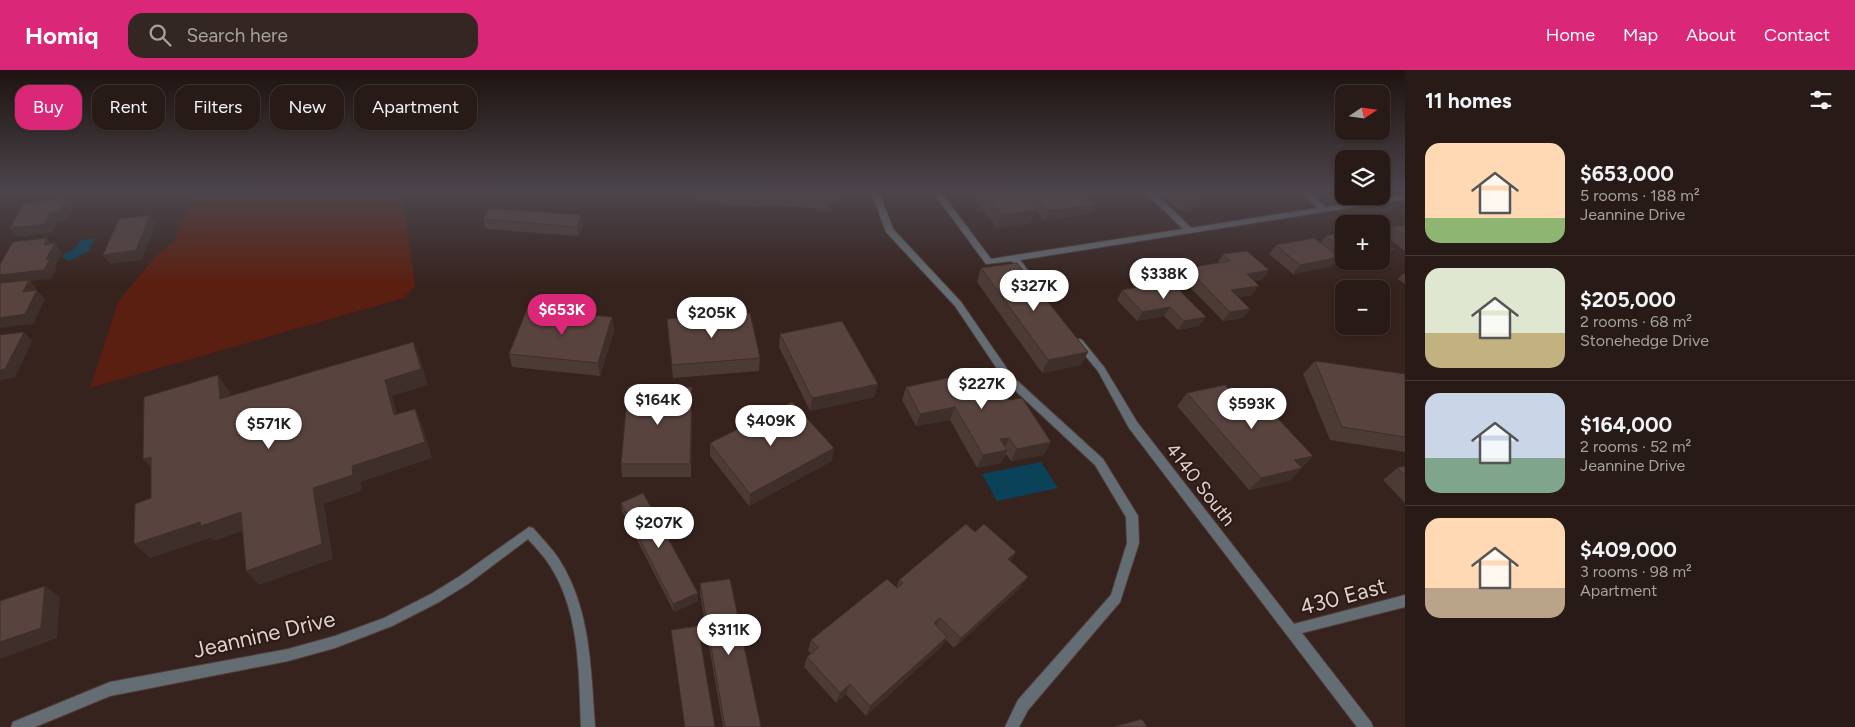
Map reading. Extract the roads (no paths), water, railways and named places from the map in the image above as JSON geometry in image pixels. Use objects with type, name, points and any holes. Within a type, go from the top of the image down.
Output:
[{"type":"street","points":[[886,223],[889,230],[958,304],[1009,379],[1099,462],[1132,516],[1133,543],[1116,598],[1023,705],[1012,727]]},
{"type":"street","points":[[960,223],[989,262],[1244,223]]},
{"type":"street","points":[[1181,223],[1190,231]]},
{"type":"street","points":[[1014,258],[1031,280]]},
{"type":"street","name":"4140 South","points":[[1072,332],[1101,369],[1133,425],[1366,727]]},
{"type":"street","name":"Jeannine Drive","points":[[18,727],[110,689],[288,655],[335,642],[388,622],[435,598],[464,580],[529,532],[560,570],[573,606],[580,644],[588,727]]},
{"type":"street","name":"430 East","points":[[1292,630],[1405,601]]},
{"type":"water","points":[[95,238],[89,251],[69,261],[61,256],[74,249],[81,240]]},
{"type":"water","points":[[1041,462],[1058,488],[997,501],[982,474]]}]
